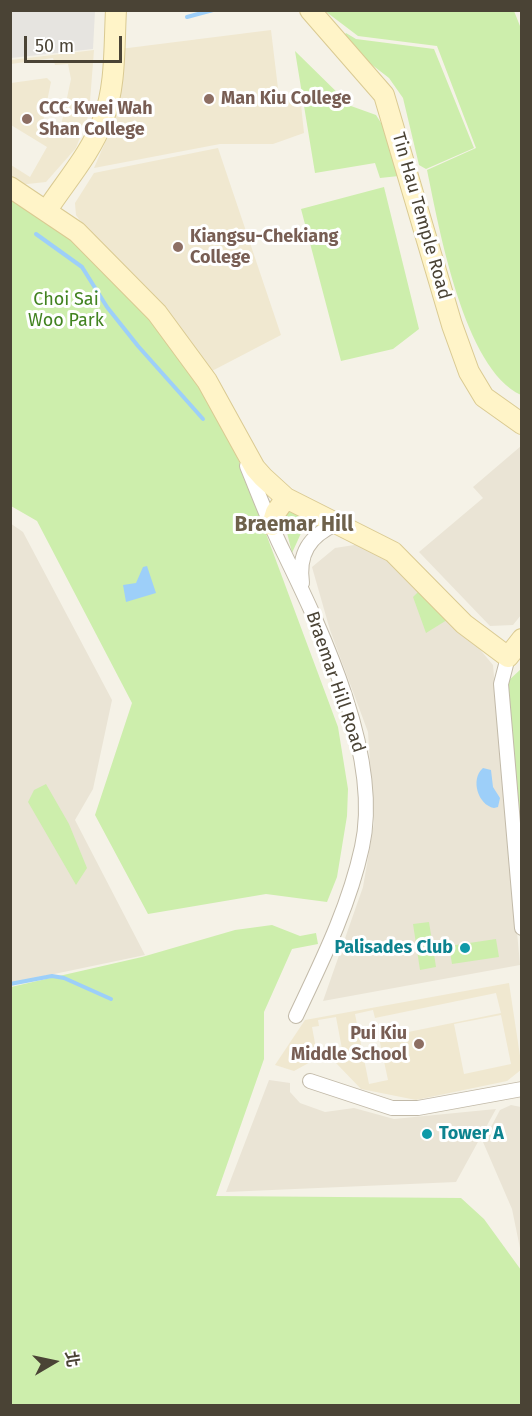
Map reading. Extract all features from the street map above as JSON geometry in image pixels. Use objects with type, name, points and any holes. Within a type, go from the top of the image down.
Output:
[{"type":"street","points":[[47,210],[91,147],[105,118],[111,86],[116,10]]},
{"type":"street","name":"Tin Hau Temple Road","points":[[310,10],[386,99],[452,325],[469,372],[484,397],[522,424]]},
{"type":"street","name":"Braemar Hill Road","points":[[10,187],[77,232],[157,313],[207,381],[255,468],[286,498],[393,552],[464,624],[508,657]]},
{"type":"street","name":"Braemar Hill Road","points":[[228,421],[272,525],[302,588],[356,733],[364,776],[363,845],[347,901],[296,1016]]},
{"type":"street","points":[[272,525],[276,512],[286,498]]},
{"type":"street","name":"Braemar Hill Road","points":[[302,588],[300,568],[306,546],[323,530],[336,524]]},
{"type":"street","points":[[522,639],[508,657],[501,684],[522,928]]},
{"type":"street","points":[[310,1081],[392,1108],[418,1108],[522,1089]]},
{"type":"shaded area","points":[[10,11],[95,11],[93,49],[11,58]]},
{"type":"shaded area","name":"Man Kiu College","points":[[271,30],[279,97],[300,95],[304,133],[273,144],[220,144],[94,168],[113,124],[120,49]]},
{"type":"shaded area","name":"CCC Kwei Wah Shan College","points":[[94,50],[89,114],[76,148],[46,182],[18,185],[11,181],[11,165],[30,177],[47,147],[11,125],[11,83],[47,78],[51,82],[41,131],[59,135],[71,79],[68,64],[55,65],[53,58],[11,64],[11,60]]},
{"type":"shaded area","name":"Kiangsu-Chekiang College","points":[[218,148],[281,335],[210,372],[143,286],[89,233],[76,215],[75,203],[94,173]]},
{"type":"shaded area","points":[[521,446],[521,615],[513,625],[490,626],[419,552],[483,498],[473,487]]},
{"type":"shaded area","points":[[10,523],[23,532],[112,700],[93,789],[75,820],[145,955],[11,983]]},
{"type":"shaded area","points":[[367,543],[382,551],[462,628],[493,665],[520,965],[323,1001],[363,887],[374,823],[368,732],[330,630],[312,567],[335,548]]},
{"type":"shaded area","name":"Pui Kiu Middle School","points":[[509,983],[522,1069],[507,1081],[416,1100],[361,1089],[336,1063],[326,1058],[314,1060],[294,1071],[275,1065],[305,1020]],"holes":[[[496,993],[501,1013],[379,1038],[388,1080],[369,1084],[355,1014],[373,1010],[375,1018]],[[501,1015],[511,1064],[464,1074],[454,1024]],[[336,1017],[342,1049],[317,1054],[312,1027],[319,1026],[318,1020]]]},
{"type":"shaded area","points":[[269,1080],[290,1083],[290,1092],[300,1103],[325,1112],[354,1108],[394,1119],[496,1109],[456,1182],[226,1192]]},
{"type":"shaded area","points":[[511,1105],[521,1107],[521,1253],[512,1209],[483,1142],[500,1110]]},
{"type":"green space","points":[[325,11],[514,11],[522,31],[521,395],[501,380],[484,357],[469,328],[447,260],[427,170],[476,148],[437,46],[358,36]]},
{"type":"green space","points":[[346,33],[356,39],[434,49],[474,148],[426,169],[419,165],[403,98],[389,78],[340,40]]},
{"type":"green space","points":[[295,51],[351,106],[376,115],[385,129],[399,176],[380,178],[375,163],[315,173]]},
{"type":"green space","points":[[384,187],[419,329],[393,349],[341,361],[301,209]]},
{"type":"green space","name":"Choi Sai Woo Park","points":[[11,193],[69,233],[171,337],[233,445],[338,727],[348,789],[347,816],[337,877],[327,902],[266,894],[148,914],[95,815],[132,703],[37,521],[11,506]]},
{"type":"green space","points":[[289,506],[315,520],[302,531],[292,553],[283,516]]},
{"type":"green space","points":[[418,592],[447,620],[426,633],[413,597]]},
{"type":"green space","points":[[521,669],[521,865],[508,681]]},
{"type":"green space","points":[[46,784],[69,824],[87,868],[76,885],[28,802],[34,790]]},
{"type":"green space","points":[[429,922],[436,967],[420,970],[413,924]]},
{"type":"green space","points":[[272,925],[300,936],[316,933],[318,944],[292,949],[264,1012],[264,1059],[216,1196],[461,1198],[484,1219],[521,1270],[521,1405],[11,1405],[11,987],[142,957],[235,930]]},
{"type":"green space","points":[[496,939],[499,957],[452,964],[449,946]]},
{"type":"water","points":[[147,566],[156,593],[126,602],[123,585],[136,583],[143,567]]},
{"type":"water","points":[[483,768],[491,770],[493,787],[500,798],[498,807],[488,806],[480,797],[477,778]]},
{"type":"waterway","points":[[187,17],[213,10]]},
{"type":"waterway","points":[[36,234],[82,267],[107,307],[138,346],[203,419]]},
{"type":"waterway","points":[[10,984],[52,976],[64,978],[111,999]]},
{"type":"place","name":"Man Kiu College","points":[[209,99]]},
{"type":"place","name":"CCC Kwei Wah Shan College","points":[[27,119]]},
{"type":"place","name":"Kiangsu-Chekiang College","points":[[178,247]]},
{"type":"place","name":"Palisades Club","points":[[465,948]]},
{"type":"place","name":"Pui Kiu Middle School","points":[[419,1044]]},
{"type":"place","name":"Tower A","points":[[427,1134]]},
{"type":"district","name":"Braemar Hill","points":[[294,525]]}]
